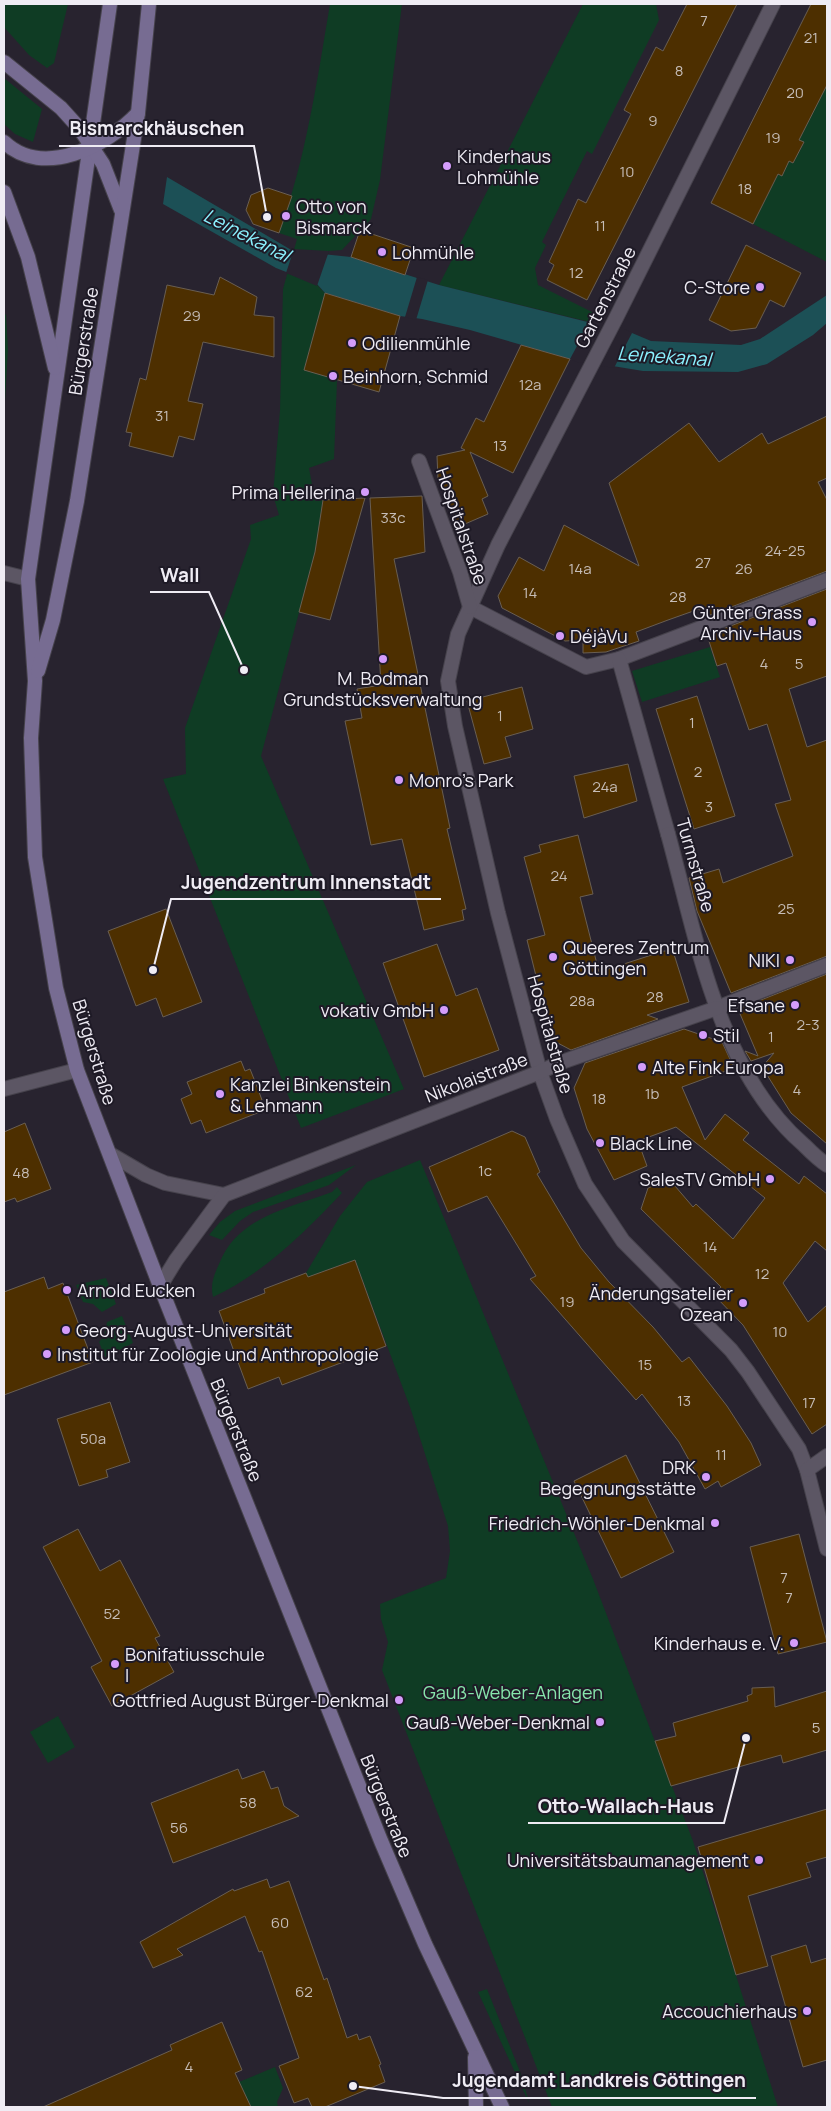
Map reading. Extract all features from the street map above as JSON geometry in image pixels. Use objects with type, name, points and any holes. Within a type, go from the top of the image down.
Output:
[{"type":"main road","name":"Bürgerstraße","points":[[110,4],[92,146],[28,579],[35,681],[31,738],[35,858],[56,988],[77,1070],[160,1286],[381,1841],[475,2054],[502,2107]]},
{"type":"main road","name":"Bürgerstraße","points":[[35,681],[52,620],[77,501],[138,113],[149,4]]},
{"type":"main road","points":[[4,62],[61,108],[92,146],[112,182],[122,210]]},
{"type":"main road","points":[[4,142],[14,152],[38,159],[49,159],[92,146],[124,127],[138,113]]},
{"type":"main road","points":[[4,192],[28,257],[57,376]]},
{"type":"main road","name":"Bürgerstraße","points":[[475,2054],[493,2107]]},
{"type":"main road","points":[[475,2054],[476,2107]]},
{"type":"street","name":"Gartenstraße","points":[[470,607],[498,545],[614,323],[773,4]]},
{"type":"street","name":"Hospitalstraße","points":[[419,460],[460,572],[470,607],[458,634],[452,656],[448,681],[450,700],[498,913],[540,1072],[557,1119],[585,1184],[624,1242],[732,1350],[799,1449],[807,1470],[827,1549]]},
{"type":"street","points":[[4,573],[28,579]]},
{"type":"street","points":[[470,607],[586,667],[619,660],[827,580]]},
{"type":"street","name":"Turmstraße","points":[[619,660],[716,1008],[741,1064],[766,1105],[794,1137],[827,1165]]},
{"type":"street","name":"Nikolaistraße","points":[[224,1195],[559,1063],[716,1008],[827,965]]},
{"type":"street","points":[[4,1090],[77,1070]]},
{"type":"street","points":[[110,1154],[146,1175],[166,1183],[224,1195],[176,1260],[160,1286]]},
{"type":"street","points":[[807,1470],[827,1456]]},
{"type":"green space","points":[[4,4],[68,4],[54,63],[47,68],[29,55],[4,27]]},
{"type":"green space","points":[[330,4],[402,4],[380,180],[371,219],[342,250],[329,251],[318,286],[325,293],[337,380],[334,459],[309,468],[315,501],[323,500],[315,552],[261,756],[404,1089],[301,1128],[163,779],[186,774],[185,728],[251,539],[250,525],[279,515],[273,495],[280,410],[283,289],[297,239],[279,233],[304,148]]},
{"type":"green space","points":[[583,4],[656,4],[659,20],[592,154],[587,151],[542,242],[546,245],[535,268],[538,285],[594,313],[590,322],[439,285]]},
{"type":"green space","points":[[4,78],[42,109],[33,142],[15,134],[4,124]]},
{"type":"green space","points":[[827,85],[827,262],[753,224],[778,174],[782,175],[789,161],[793,163],[804,143],[799,140]]},
{"type":"green space","points":[[6,314],[8,349],[5,401],[4,316]]},
{"type":"green space","points":[[710,647],[720,677],[642,702],[632,671]]},
{"type":"green space","name":"Gauß-Weber-Anlagen","points":[[420,1160],[593,1579],[693,1841],[778,2107],[552,2107],[382,1670],[388,1642],[381,1619],[380,1604],[446,1578],[450,1551],[448,1526],[410,1407],[355,1260],[319,1273],[309,1280],[306,1273],[340,1216],[367,1182]]},
{"type":"green space","points":[[356,1165],[329,1185],[253,1212],[240,1221],[222,1240],[209,1235],[220,1222],[235,1211]]},
{"type":"green space","points":[[337,1187],[342,1193],[298,1237],[249,1277],[213,1297],[212,1284],[219,1264],[227,1248],[238,1235],[266,1216],[332,1192]]},
{"type":"green space","points":[[106,1278],[116,1304],[102,1312],[93,1304],[83,1302],[76,1285]]},
{"type":"green space","points":[[122,1316],[133,1343],[105,1357],[99,1342],[104,1336],[107,1322]]},
{"type":"green space","points":[[58,1716],[75,1747],[48,1763],[30,1732]]},
{"type":"green space","points":[[487,1989],[521,2074],[529,2103],[478,1992]]},
{"type":"green space","points":[[275,2067],[283,2088],[277,2102],[278,2107],[251,2107],[239,2082]]},
{"type":"water","name":"Leinekanal","points":[[167,177],[293,251],[351,257],[439,285],[632,333],[651,341],[741,345],[760,339],[827,295],[827,323],[813,335],[767,364],[738,372],[643,371],[570,359],[470,330],[400,316],[325,293],[317,284],[276,268],[163,204]]},
{"type":"pier","points":[[294,249],[329,251],[317,286],[286,273]]},
{"type":"pier","points":[[417,277],[428,280],[416,320],[405,317]]},
{"type":"pier","points":[[591,320],[623,328],[632,333],[614,368],[577,362],[570,359]]},
{"type":"building","points":[[687,4],[737,4],[587,300],[547,280],[554,265],[549,262],[578,199],[586,203],[631,114],[624,110],[656,47],[663,51]]},
{"type":"building","points":[[811,4],[827,4],[827,85],[799,140],[804,142],[793,163],[789,161],[782,176],[778,174],[753,224],[711,203]]},
{"type":"building","points":[[268,188],[292,196],[279,233],[253,224],[246,210],[251,195]]},
{"type":"building","name":"Lohmühle","points":[[360,230],[414,248],[405,275],[351,257]]},
{"type":"building","name":"C-Store","points":[[746,245],[801,273],[784,307],[770,300],[756,328],[731,331],[709,320]]},
{"type":"building","points":[[220,277],[257,297],[254,315],[274,317],[274,357],[203,342],[188,401],[203,404],[194,440],[179,436],[173,457],[129,446],[132,433],[126,432],[140,378],[146,380],[167,285],[214,295]]},
{"type":"building","name":"Odilienmühle","points":[[325,293],[400,316],[379,392],[304,370]]},
{"type":"building","points":[[521,345],[570,359],[513,473],[470,452],[488,496],[482,499],[488,514],[458,527],[438,479],[437,456],[465,450],[461,448],[476,418],[484,422]]},
{"type":"building","points":[[827,416],[827,478],[818,482],[827,500],[827,571],[702,618],[699,609],[668,620],[636,632],[639,641],[606,652],[583,653],[583,640],[565,641],[502,608],[498,596],[519,557],[544,571],[564,525],[639,566],[609,483],[689,423],[719,462],[762,433],[768,444]]},
{"type":"building","points":[[422,496],[425,552],[394,559],[450,828],[447,829],[466,909],[462,910],[464,920],[424,930],[402,839],[371,845],[345,721],[362,718],[357,689],[381,685],[370,498]]},
{"type":"building","points":[[365,498],[330,620],[299,612],[315,552],[323,500]]},
{"type":"building","points":[[827,589],[827,676],[789,689],[807,747],[827,740],[827,956],[731,993],[697,911],[689,878],[719,869],[723,883],[793,856],[775,804],[791,800],[767,724],[749,730],[726,663],[717,666],[707,635]]},
{"type":"building","points":[[522,687],[533,729],[505,737],[511,757],[484,764],[467,701]]},
{"type":"building","points":[[697,696],[735,816],[694,829],[656,709]]},
{"type":"building","points":[[628,764],[637,801],[584,818],[574,776]]},
{"type":"building","points":[[578,835],[593,894],[580,897],[599,972],[664,951],[673,951],[689,1002],[647,1015],[658,1019],[571,1050],[552,1040],[527,940],[545,935],[524,857],[541,852],[539,845]]},
{"type":"building","points":[[166,909],[202,1002],[163,1017],[156,998],[136,1006],[108,931]]},
{"type":"building","points":[[437,944],[456,996],[477,988],[499,1050],[424,1077],[383,963]]},
{"type":"building","points":[[827,974],[827,1144],[791,1113],[762,1067],[774,1053],[751,1061],[745,1051],[758,1056],[738,1009]]},
{"type":"building","points":[[684,1029],[722,1042],[734,1068],[682,1087],[705,1140],[725,1114],[749,1133],[743,1140],[799,1184],[804,1176],[827,1194],[827,1251],[815,1241],[783,1283],[808,1322],[827,1305],[827,1424],[812,1434],[743,1325],[714,1295],[721,1287],[641,1209],[648,1188],[669,1179],[693,1207],[696,1204],[733,1239],[765,1198],[676,1127],[638,1141],[647,1166],[614,1180],[587,1129],[574,1088],[585,1063]]},
{"type":"building","points":[[241,1061],[245,1071],[250,1069],[262,1100],[256,1102],[260,1112],[206,1133],[201,1120],[191,1124],[181,1099],[192,1094],[187,1082]]},
{"type":"building","points":[[25,1123],[51,1189],[17,1202],[15,1198],[4,1202],[4,1132]]},
{"type":"building","points":[[512,1131],[525,1137],[540,1172],[537,1174],[581,1248],[609,1282],[653,1327],[682,1362],[689,1357],[727,1406],[751,1443],[761,1465],[721,1487],[718,1481],[705,1489],[679,1442],[642,1394],[636,1400],[530,1279],[536,1276],[487,1196],[448,1212],[429,1167]]},
{"type":"building","points":[[355,1260],[386,1346],[282,1385],[279,1377],[248,1389],[219,1311],[265,1293],[264,1289],[306,1273],[308,1277]]},
{"type":"building","name":"Institut für Zoologie und Anthropologie","points":[[44,1277],[48,1289],[63,1283],[93,1362],[4,1395],[4,1292]]},
{"type":"building","points":[[110,1402],[130,1462],[106,1470],[108,1477],[79,1486],[57,1419]]},
{"type":"building","points":[[626,1455],[674,1552],[621,1578],[574,1481]]},
{"type":"building","points":[[78,1529],[100,1571],[120,1560],[160,1636],[155,1638],[174,1672],[112,1706],[91,1667],[102,1661],[43,1547]]},
{"type":"building","points":[[799,1534],[827,1642],[778,1654],[750,1547]]},
{"type":"building","points":[[774,1687],[775,1707],[827,1691],[827,1750],[783,1763],[781,1755],[671,1786],[655,1741],[676,1736],[673,1723],[748,1701],[747,1696],[752,1694],[752,1688]]},
{"type":"building","points":[[238,1769],[242,1779],[264,1771],[271,1789],[278,1787],[284,1806],[299,1816],[173,1863],[151,1803]]},
{"type":"building","name":"Universitätsbaumanagement","points":[[827,1809],[827,1857],[806,1863],[811,1877],[748,1896],[768,1966],[736,1975],[698,1847]]},
{"type":"building","points":[[267,1879],[270,1888],[289,1881],[324,1980],[327,1978],[347,2038],[357,2034],[359,2040],[370,2036],[381,2064],[379,2065],[385,2082],[325,2107],[312,2107],[308,2098],[294,2103],[279,2066],[299,2058],[262,1951],[259,1952],[245,1916],[177,1949],[183,1955],[153,1968],[140,1942],[233,1889],[234,1891]]},
{"type":"building","name":"Accouchierhaus","points":[[806,1945],[811,1963],[827,1958],[827,2060],[803,2067],[771,1956]]},
{"type":"building","points":[[222,2022],[242,2070],[235,2073],[251,2107],[43,2107],[172,2050],[170,2045]]},
{"type":"place","name":"Kinderhaus Lohmühle","points":[[447,166]]},
{"type":"place","name":"Otto von Bismarck","points":[[286,216]]},
{"type":"place","name":"Bismarckhäuschen","points":[[267,217]]},
{"type":"place","name":"Lohmühle","points":[[382,252]]},
{"type":"place","name":"C-Store","points":[[760,287]]},
{"type":"place","name":"Odilienmühle","points":[[352,343]]},
{"type":"place","name":"Beinhorn, Schmid","points":[[333,376]]},
{"type":"place","name":"Prima Hellerina","points":[[365,492]]},
{"type":"place","name":"Günter Grass Archiv-Haus","points":[[812,622]]},
{"type":"place","name":"DéjàVu","points":[[560,636]]},
{"type":"place","name":"M. Bodman Grundstücksverwaltung","points":[[383,659]]},
{"type":"place","name":"Wall","points":[[244,670]]},
{"type":"place","name":"Monro's Park","points":[[399,780]]},
{"type":"place","name":"Queeres Zentrum Göttingen","points":[[553,957]]},
{"type":"place","name":"NIKI","points":[[790,960]]},
{"type":"place","name":"Jugendzentrum Innenstadt","points":[[153,970]]},
{"type":"place","name":"Efsane","points":[[795,1005]]},
{"type":"place","name":"vokativ GmbH","points":[[444,1010]]},
{"type":"place","name":"Stil","points":[[703,1035]]},
{"type":"place","name":"Alte Fink Europa","points":[[642,1067]]},
{"type":"place","name":"Kanzlei Binkenstein & Lehmann","points":[[220,1094]]},
{"type":"place","name":"Black Line","points":[[600,1143]]},
{"type":"place","name":"SalesTV GmbH","points":[[770,1179]]},
{"type":"place","name":"Arnold Eucken","points":[[67,1290]]},
{"type":"place","name":"Änderungsatelier Ozean","points":[[743,1303]]},
{"type":"place","name":"Georg-August-Universität","points":[[66,1330]]},
{"type":"place","name":"Institut für Zoologie und Anthropologie","points":[[47,1354]]},
{"type":"place","name":"DRK Begegnungsstätte","points":[[706,1477]]},
{"type":"place","name":"Friedrich-Wöhler-Denkmal","points":[[715,1523]]},
{"type":"place","name":"Kinderhaus e. V.","points":[[794,1643]]},
{"type":"place","name":"Bonifatiusschule I","points":[[115,1664]]},
{"type":"place","name":"Gottfried August Bürger-Denkmal","points":[[399,1700]]},
{"type":"place","name":"Gauß-Weber-Denkmal","points":[[600,1722]]},
{"type":"place","name":"Otto-Wallach-Haus","points":[[746,1738]]},
{"type":"place","name":"Universitätsbaumanagement","points":[[759,1860]]},
{"type":"place","name":"Accouchierhaus","points":[[807,2011]]},
{"type":"place","name":"Jugendamt Landkreis Göttingen","points":[[353,2086]]}]
